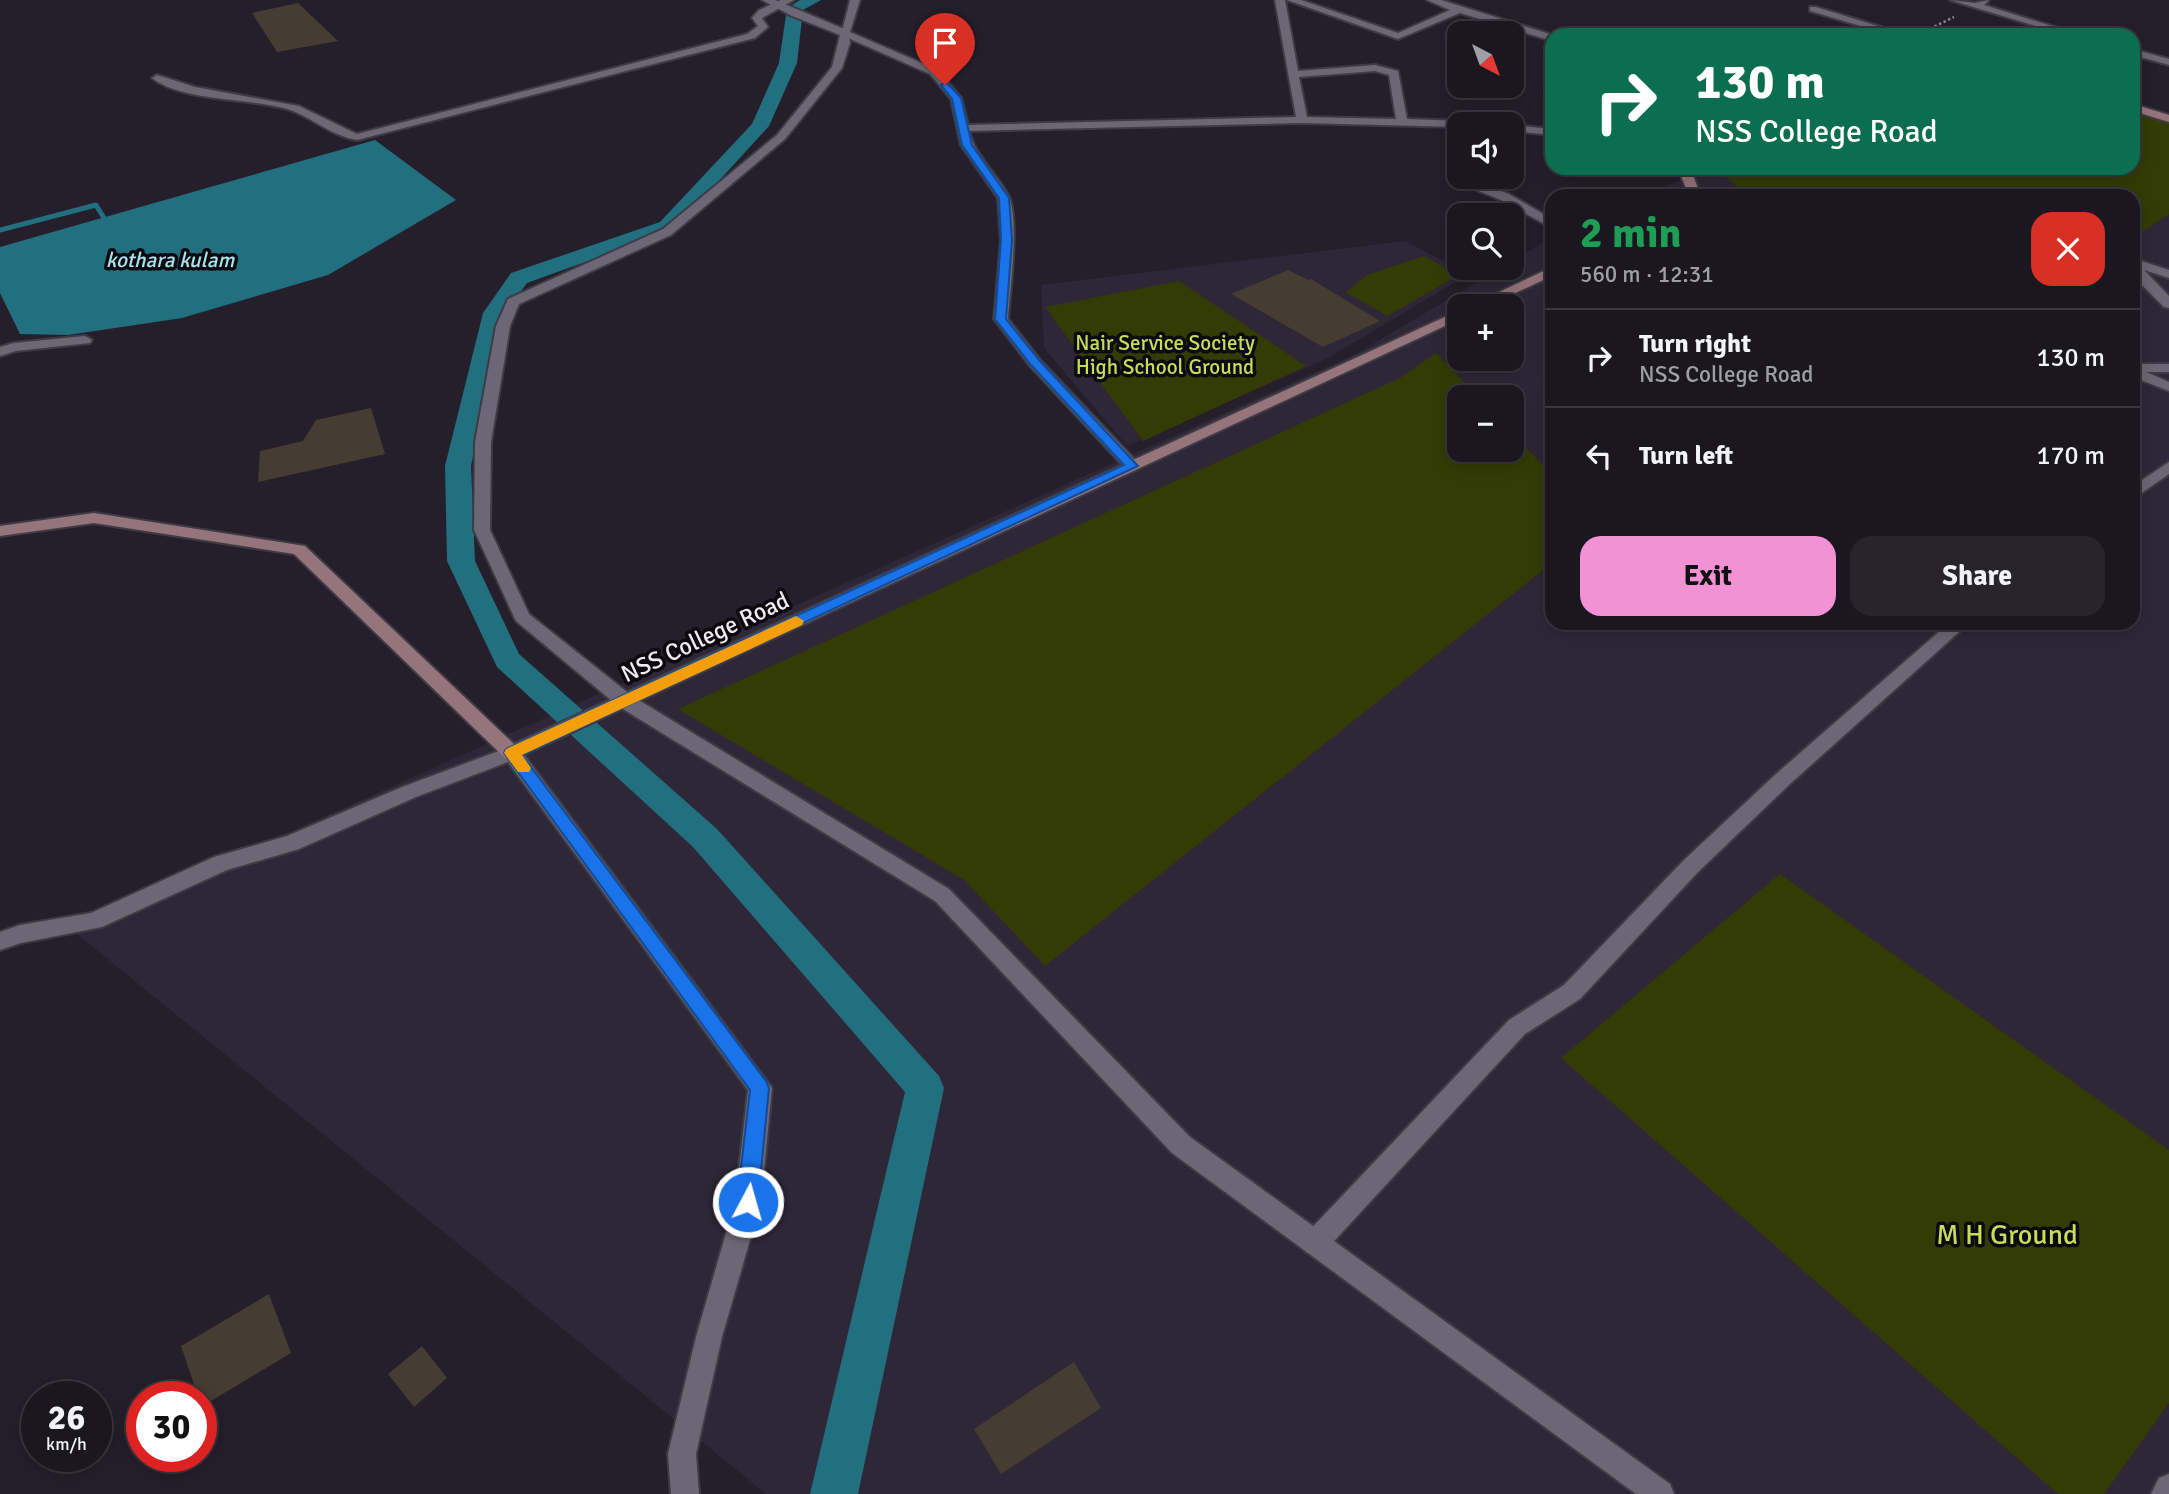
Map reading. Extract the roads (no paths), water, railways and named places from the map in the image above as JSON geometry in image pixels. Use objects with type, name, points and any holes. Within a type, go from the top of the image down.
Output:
[{"type":"main road","points":[[2140,109],[2169,119]]},
{"type":"main road","points":[[1503,294],[1545,274]]},
{"type":"main road","name":"NSS College Road","points":[[512,753],[1447,320]]},
{"type":"main road","points":[[0,531],[94,518],[299,550],[512,753]]},
{"type":"street","points":[[157,78],[193,90],[295,108],[347,135],[358,137],[751,36],[763,27],[757,18],[762,12],[773,4],[789,0]]},
{"type":"street","points":[[855,0],[837,68],[781,137],[667,232],[513,303],[503,326],[483,442],[482,530],[522,617],[615,705],[942,895],[1181,1145],[1660,1494]]},
{"type":"street","points":[[1280,0],[1302,120]]},
{"type":"street","points":[[1292,0],[1398,36],[1459,10]]},
{"type":"street","points":[[1432,0],[1545,36]]},
{"type":"street","points":[[1955,0],[1980,3],[2055,28]]},
{"type":"street","points":[[773,4],[933,72],[956,98],[967,145],[1004,198],[1006,240],[1001,319],[1035,363],[1132,466]]},
{"type":"street","points":[[1813,9],[1878,28]]},
{"type":"street","points":[[2140,54],[2169,62]]},
{"type":"street","points":[[1294,74],[1376,68],[1394,73],[1402,121]]},
{"type":"street","points":[[963,128],[1302,120],[1447,123]]},
{"type":"street","points":[[1524,129],[1545,131]]},
{"type":"street","points":[[1485,189],[1545,219]]},
{"type":"street","points":[[2140,265],[2169,274]]},
{"type":"street","points":[[2140,275],[2169,304]]},
{"type":"street","points":[[0,352],[14,347],[85,340]]},
{"type":"street","points":[[2140,370],[2169,368]]},
{"type":"street","points":[[2140,373],[2169,387]]},
{"type":"street","points":[[2140,489],[2169,467]]},
{"type":"street","points":[[1315,1243],[1517,1027],[1572,992],[1691,866],[1783,779],[1952,630]]},
{"type":"street","points":[[0,940],[94,921],[220,863],[292,843],[409,792],[512,753],[760,1088],[748,1202],[709,1337],[682,1454],[685,1494]]},
{"type":"street","points":[[2165,1494],[2169,1488]]},
{"type":"water","name":"kothara kulam","points":[[375,140],[456,200],[328,275],[182,318],[68,335],[20,334],[0,293],[0,247]]},
{"type":"waterway","points":[[813,0],[795,8],[788,63],[760,126],[667,226],[519,278],[494,313],[458,466],[461,561],[507,660],[705,838],[925,1088],[834,1494]]},
{"type":"waterway","points":[[0,230],[96,205],[104,218]]},
{"type":"park label","name":"Nair Service Society High School Ground","points":[[1165,355]]},
{"type":"park label","name":"M H Ground","points":[[2007,1234]]}]
